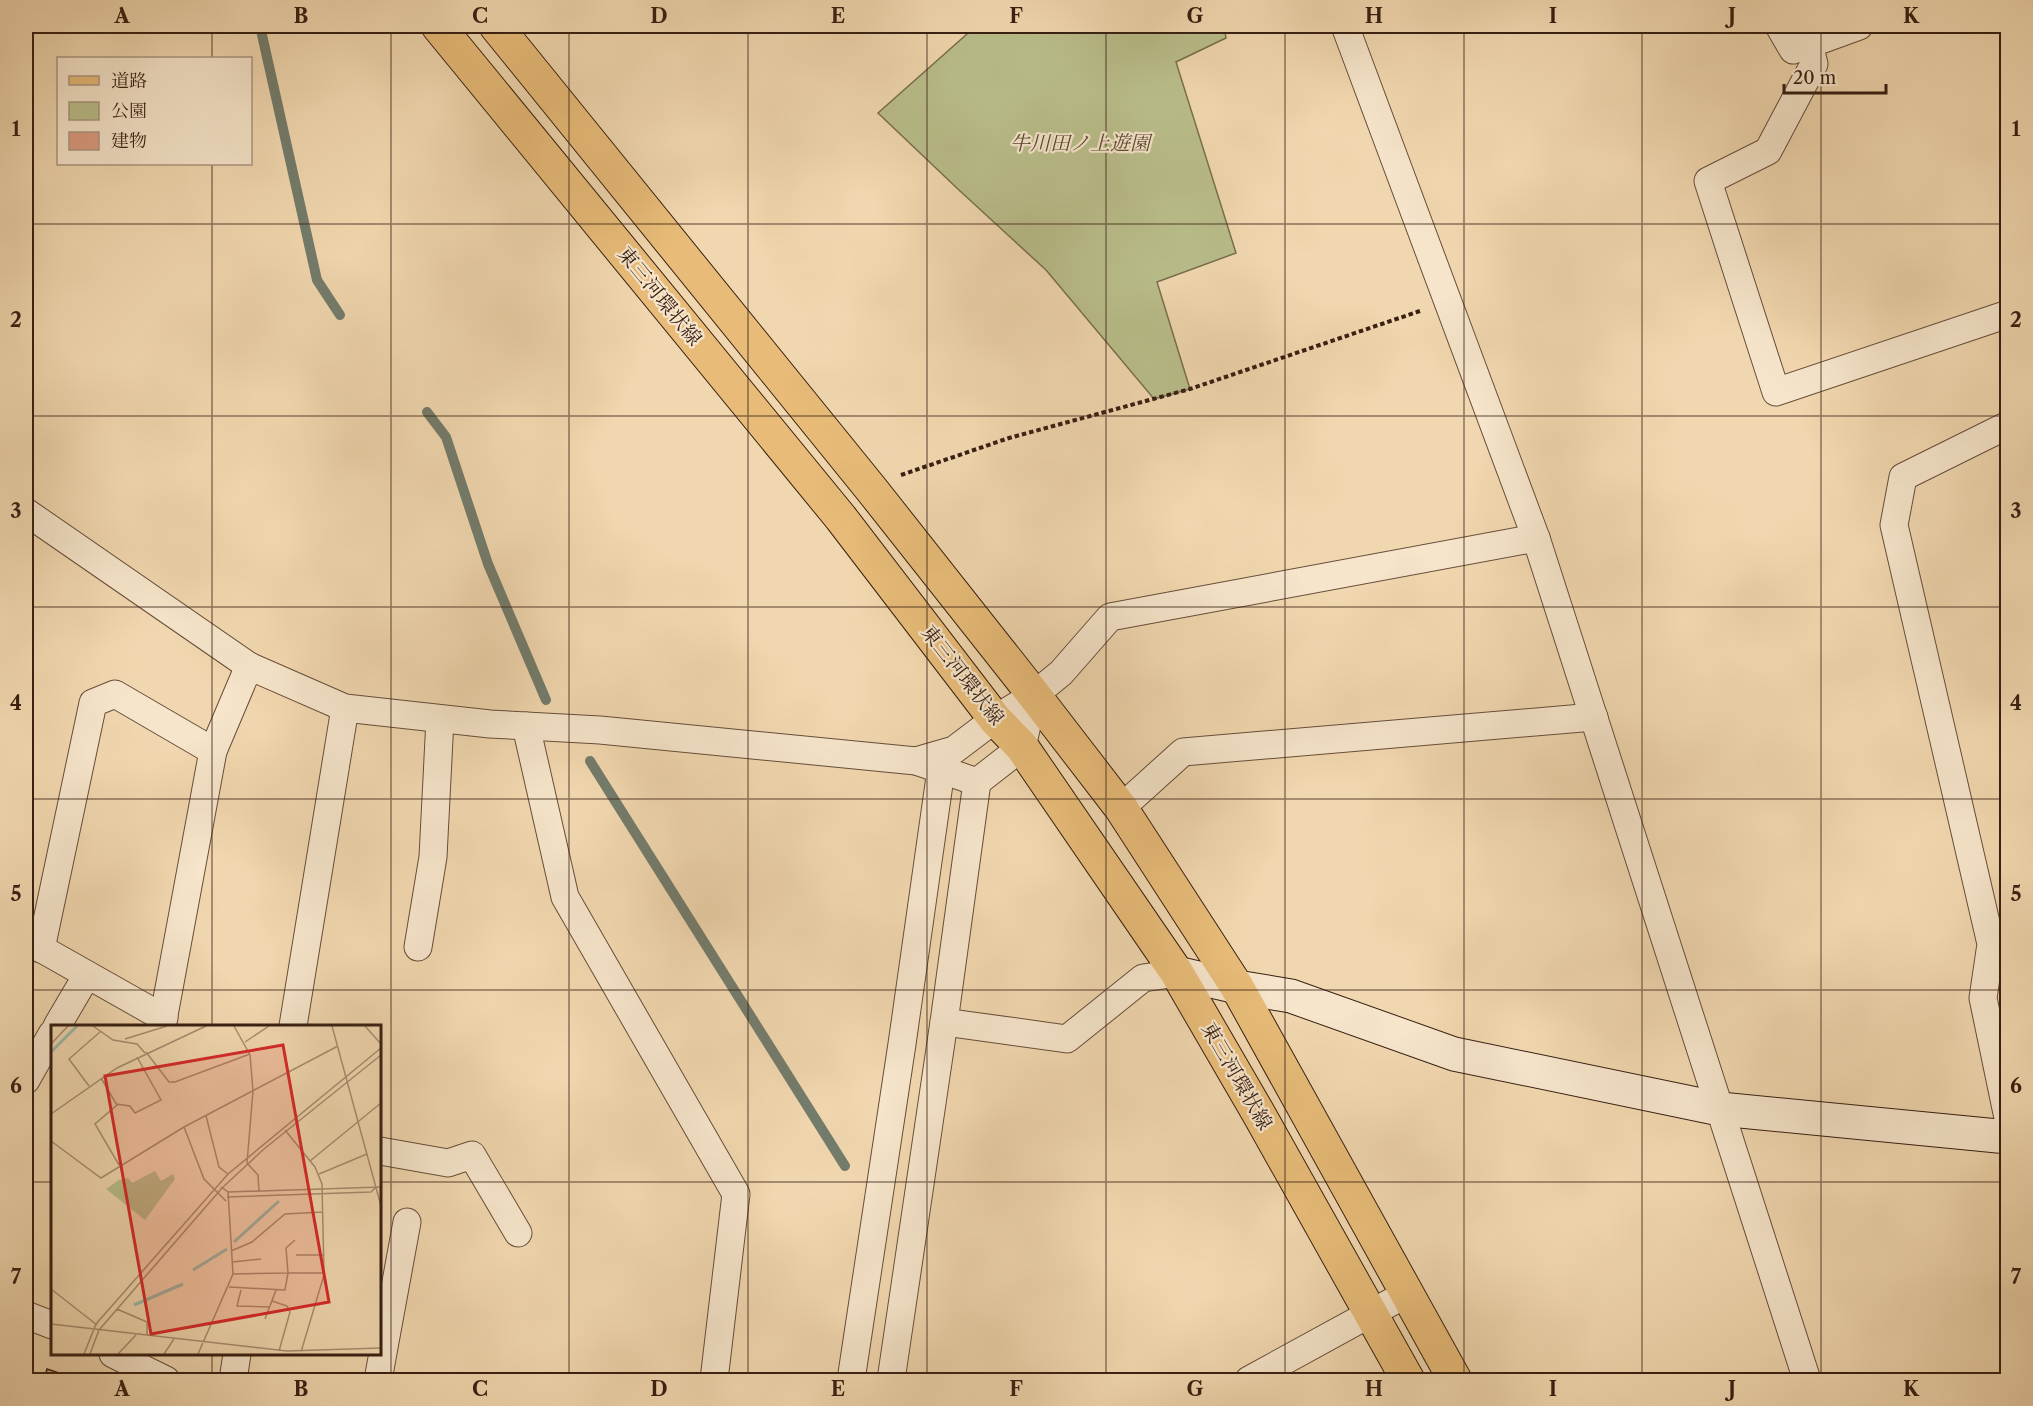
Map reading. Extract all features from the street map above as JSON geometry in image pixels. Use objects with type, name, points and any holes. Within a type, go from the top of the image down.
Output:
[{"type":"main road","name":"東三河環状線","points":[[438,26],[841,518],[995,719],[1022,747],[1178,973],[1408,1380]]},
{"type":"main road","points":[[496,26],[872,490],[1121,808],[1237,987],[1455,1380]]},
{"type":"street","points":[[1345,26],[1536,538],[1807,1380]]},
{"type":"street","points":[[1779,26],[1793,50],[1859,26]]},
{"type":"street","points":[[1809,44],[1814,64],[1768,151],[1708,181],[1776,392],[2007,314]]},
{"type":"street","points":[[2007,425],[1904,477],[1894,525],[1991,944],[1983,998],[2007,1118]]},
{"type":"street","points":[[26,512],[249,666],[345,708],[440,719],[600,730],[916,761],[977,782]]},
{"type":"street","points":[[916,761],[954,750],[995,719],[1034,695],[1061,673],[1110,617],[1536,538]]},
{"type":"street","points":[[213,751],[115,694],[93,703],[33,944],[163,1022],[213,751],[249,666]]},
{"type":"street","points":[[891,1380],[977,782],[1022,747],[1034,695]]},
{"type":"street","points":[[293,1025],[345,708]]},
{"type":"street","points":[[1121,808],[1183,752],[1594,717]]},
{"type":"street","points":[[418,947],[433,856],[440,719]]},
{"type":"street","points":[[526,726],[565,897],[736,1194],[714,1380]]},
{"type":"street","points":[[851,1380],[941,770]]},
{"type":"street","points":[[944,1022],[1067,1039],[1143,978],[1178,973],[1237,987],[1291,996],[1454,1054],[1720,1109],[2007,1137]]},
{"type":"street","points":[[58,1025],[87,975]]},
{"type":"street","points":[[26,1080],[51,1036]]},
{"type":"street","points":[[381,1150],[448,1163],[472,1155],[518,1233]]},
{"type":"street","points":[[378,1380],[407,1222]]},
{"type":"street","points":[[1249,1380],[1408,1293]]},
{"type":"street","points":[[26,1315],[51,1325]]},
{"type":"street","points":[[117,1355],[165,1380]]},
{"type":"street","points":[[233,1380],[237,1355]]},
{"type":"path","points":[[872,490],[894,478],[1009,438],[1190,389],[1448,302]]},
{"type":"green space","name":"牛川田ノ上遊園","points":[[976,26],[1224,26],[1226,38],[1176,62],[1236,253],[1157,282],[1190,389],[1154,399],[1046,270],[878,113]]},
{"type":"building","points":[[47,1369],[80,1380],[44,1380]]},
{"type":"waterway","points":[[260,26],[317,280],[340,315]]},
{"type":"waterway","points":[[427,412],[446,437],[488,564],[546,700]]},
{"type":"waterway","points":[[590,761],[845,1166]]}]
